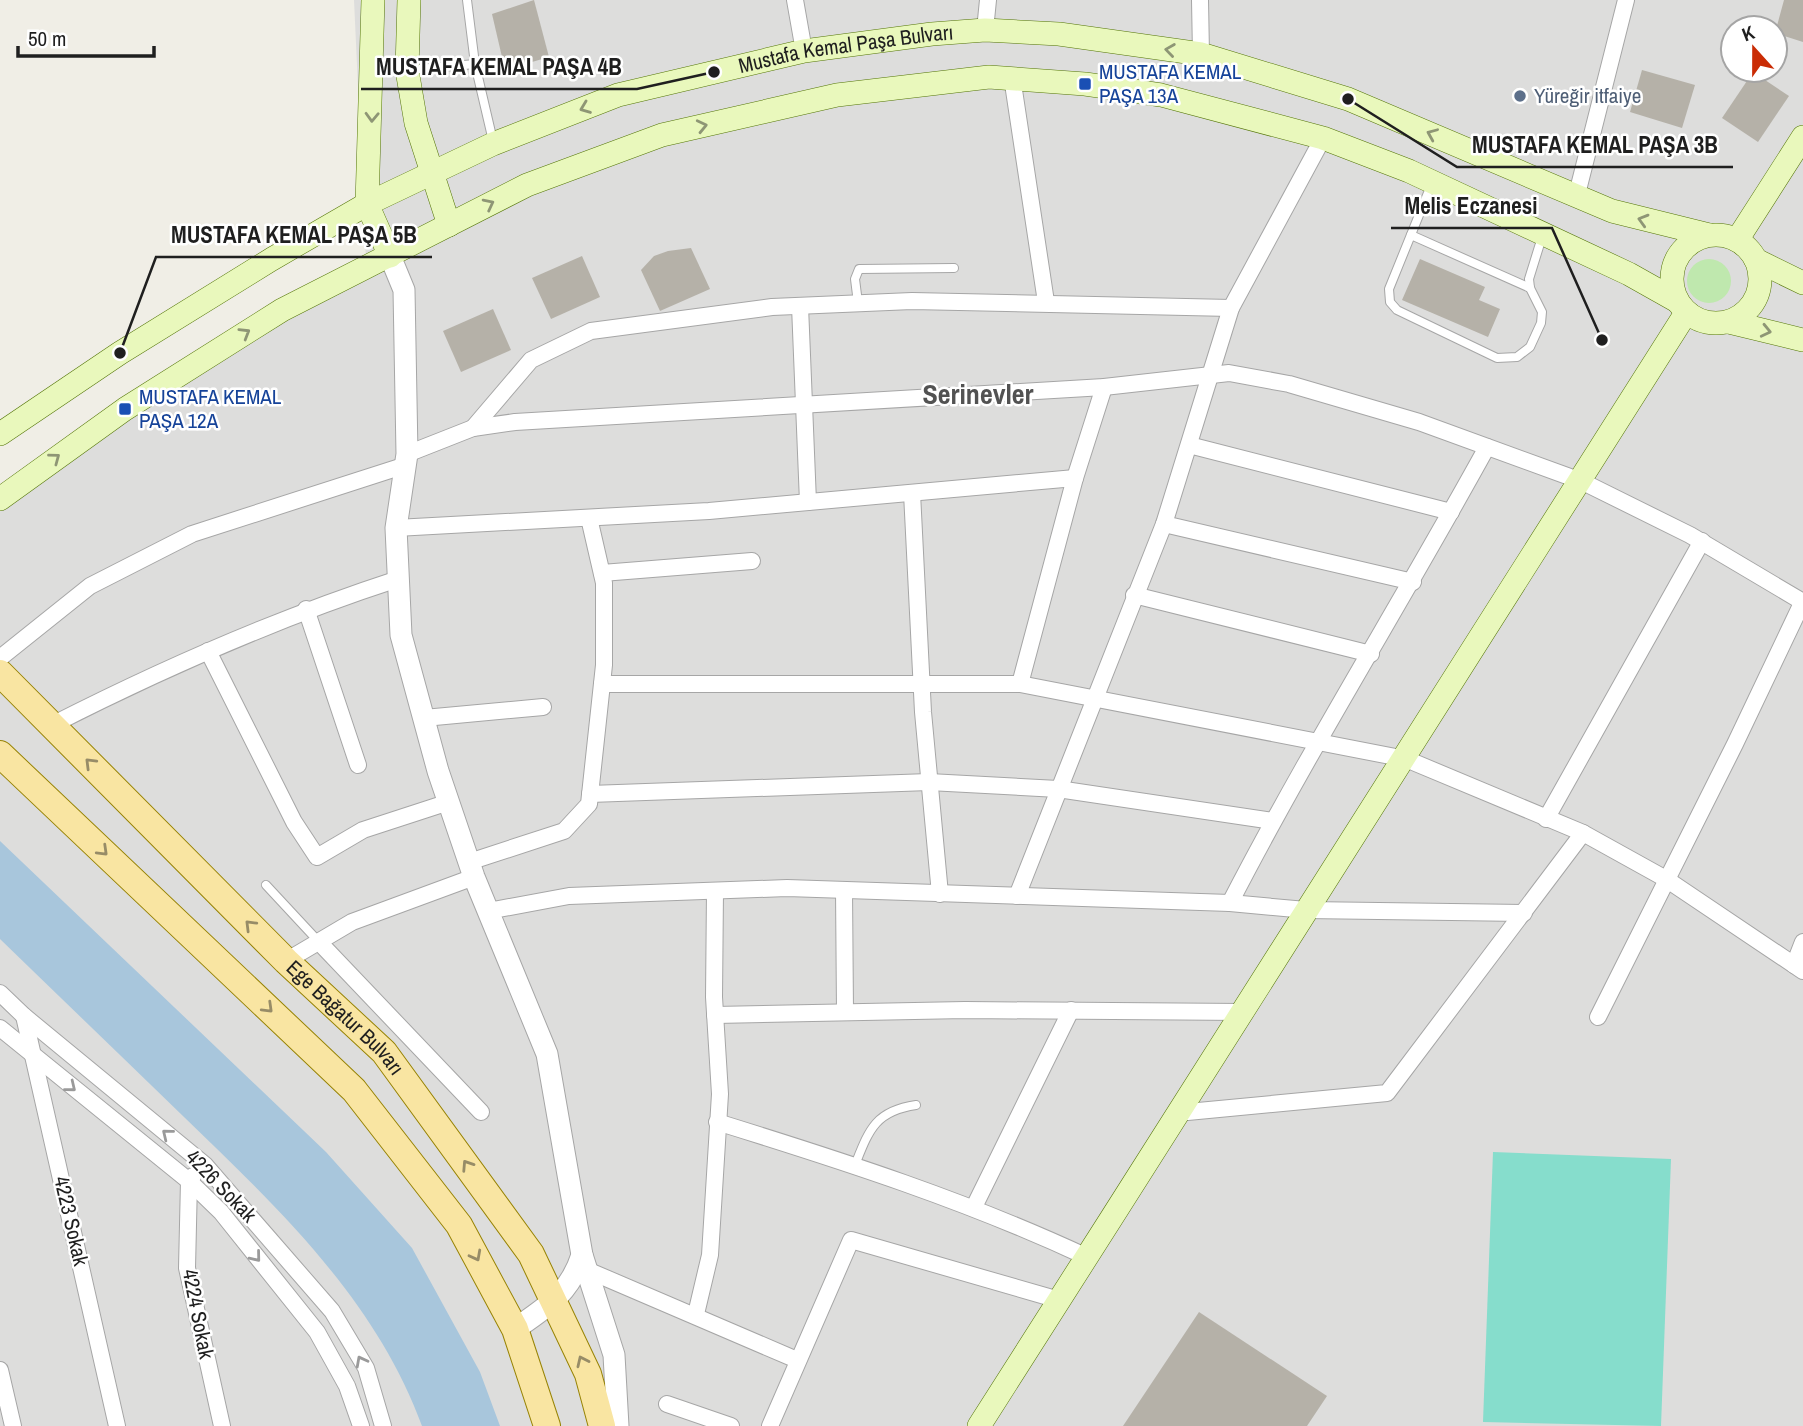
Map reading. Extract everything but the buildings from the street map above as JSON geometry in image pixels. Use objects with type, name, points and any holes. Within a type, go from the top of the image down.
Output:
[{"type":"main road","points":[[373,0],[368,204],[390,256]]},
{"type":"main road","points":[[409,0],[407,70],[416,123],[449,225]]},
{"type":"main road","name":"Mustafa Kemal Paşa Bulvarı","points":[[0,434],[120,353],[368,204],[493,144],[618,95],[804,51],[932,34],[985,30],[1059,34],[1201,54],[1348,99],[1612,211],[1709,236]]},
{"type":"main road","name":"Mustafa Kemal Paşa Bulvarı","points":[[0,499],[70,446],[203,358],[282,310],[527,185],[662,135],[837,95],[989,77],[1012,77],[1161,95],[1323,138],[1432,182],[1543,234],[1681,307]]},
{"type":"main road","points":[[1737,240],[1803,137]]},
{"type":"main road","points":[[1756,260],[1760,274],[1759,290],[1754,304],[1743,315],[1729,322],[1714,324],[1699,321],[1681,307],[1672,273],[1676,260],[1684,248],[1709,236],[1737,240],[1756,260],[1803,283]]},
{"type":"main road","points":[[979,1426],[1581,481],[1681,307]]},
{"type":"main road","points":[[1729,322],[1803,340]]},
{"type":"main road","name":"Ege Bağatur Bulvarı","points":[[0,673],[286,961],[384,1052],[531,1254],[588,1374],[602,1426]]},
{"type":"main road","name":"Ege Bağatur Bulvarı","points":[[0,754],[354,1090],[459,1225],[515,1329],[547,1426]]},
{"type":"street","points":[[795,0],[804,51]]},
{"type":"street","points":[[985,30],[988,0]]},
{"type":"street","points":[[1200,0],[1201,54]]},
{"type":"street","points":[[1577,194],[1626,0]]},
{"type":"street","points":[[1012,77],[1046,302]]},
{"type":"street","points":[[1017,896],[1164,524],[1213,374],[1231,308],[1323,138]]},
{"type":"street","points":[[390,256],[404,290],[407,459],[396,528],[401,635],[471,870],[547,1054],[585,1262],[614,1355],[618,1426]]},
{"type":"street","points":[[473,429],[531,360],[591,331],[800,306],[858,303],[1046,302],[1231,308]]},
{"type":"street","points":[[800,306],[808,502]]},
{"type":"street","points":[[0,658],[90,586],[192,534],[407,459],[473,429],[514,422],[1104,387],[1229,373],[1289,384],[1419,422],[1581,481],[1702,541],[1803,602],[1598,1017]]},
{"type":"street","points":[[1020,684],[1075,478],[1104,387]]},
{"type":"street","points":[[1189,445],[1451,512]]},
{"type":"street","points":[[1230,903],[1273,821],[1413,582],[1487,447]]},
{"type":"street","points":[[396,528],[589,518],[808,502],[1075,478]]},
{"type":"street","points":[[912,493],[921,685],[940,894]]},
{"type":"street","points":[[286,961],[352,922],[564,831],[589,804],[603,684],[602,573],[589,518]]},
{"type":"street","points":[[1164,524],[1413,582]]},
{"type":"street","points":[[1546,818],[1702,541]]},
{"type":"street","points":[[602,573],[752,561]]},
{"type":"street","points":[[52,726],[143,679],[306,609],[398,579]]},
{"type":"street","points":[[1134,595],[1371,654]]},
{"type":"street","points":[[306,609],[358,765]]},
{"type":"street","points":[[208,651],[294,822],[317,857],[363,830],[449,802]]},
{"type":"street","points":[[603,684],[1020,684],[1406,759],[1583,833],[1666,879],[1799,968],[1803,942]]},
{"type":"street","points":[[424,718],[543,706]]},
{"type":"street","points":[[590,794],[929,782],[1058,789],[1273,821]]},
{"type":"street","points":[[1177,1113],[1387,1093],[1583,833]]},
{"type":"street","points":[[488,911],[569,896],[844,890],[1230,903],[1306,910],[1524,913]]},
{"type":"street","points":[[844,890],[845,1012]]},
{"type":"street","points":[[696,1314],[710,1255],[720,1094],[715,1015],[715,891]]},
{"type":"street","points":[[319,942],[481,1112]]},
{"type":"street","name":"4226 Sokak","points":[[0,993],[24,1016],[205,1165],[332,1311],[366,1368],[383,1426]]},
{"type":"street","points":[[715,1015],[1071,1010],[1242,1012]]},
{"type":"street","points":[[974,1207],[1071,1010]]},
{"type":"street","name":"4223 Sokak","points":[[24,1016],[117,1426]]},
{"type":"street","points":[[0,1028],[188,1181],[221,1212],[317,1332],[347,1386],[361,1426]]},
{"type":"street","points":[[717,1122],[855,1165],[974,1207],[1087,1257]]},
{"type":"street","points":[[188,1181],[205,1165]]},
{"type":"street","name":"4224 Sokak","points":[[188,1181],[187,1268],[222,1426]]},
{"type":"street","points":[[770,1426],[851,1240],[1059,1300]]},
{"type":"street","points":[[515,1329],[554,1302],[585,1262]]},
{"type":"street","points":[[585,1262],[797,1360]]},
{"type":"street","points":[[0,1370],[13,1426]]},
{"type":"street","points":[[667,1404],[731,1426]]},
{"type":"lane","points":[[467,0],[475,64],[493,144]]},
{"type":"lane","points":[[407,70],[475,64]]},
{"type":"lane","points":[[1432,182],[1389,289],[1393,307],[1497,358],[1507,359],[1523,353],[1530,347],[1541,323],[1542,312],[1530,288],[1530,269],[1543,234]]},
{"type":"lane","points":[[1411,235],[1530,288]]},
{"type":"lane","points":[[858,303],[855,279],[859,269],[954,268]]},
{"type":"lane","points":[[266,885],[319,942]]},
{"type":"lane","points":[[855,1165],[869,1130],[876,1122],[894,1110],[916,1105]]},
{"type":"shaded area","points":[[354,0],[1803,0],[1803,1426],[0,1426],[0,505],[366,261]]},
{"type":"shaded area","points":[[0,841],[326,1152],[412,1248],[480,1372],[500,1426],[422,1426],[379,1337],[321,1258],[254,1186],[0,939]]},
{"type":"shaded area","points":[[1493,1152],[1671,1159],[1661,1426],[1483,1422]]},
{"type":"green space","points":[[1709,259],[1718,260],[1725,265],[1730,272],[1730,290],[1725,297],[1718,302],[1709,303],[1700,302],[1693,297],[1688,290],[1687,281],[1688,272],[1693,265],[1700,260]]},
{"type":"place","name":"MUSTAFA KEMAL PAŞA 4B","points":[[714,72]]},
{"type":"place","name":"MUSTAFA KEMAL PAŞA 13A","points":[[1085,84]]},
{"type":"place","name":"Yüreğir itfaiye","points":[[1520,96]]},
{"type":"place","name":"MUSTAFA KEMAL PAŞA 3B","points":[[1348,99]]},
{"type":"place","name":"Melis Eczanesi","points":[[1602,340]]},
{"type":"place","name":"MUSTAFA KEMAL PAŞA 5B","points":[[120,353]]},
{"type":"place","name":"MUSTAFA KEMAL PAŞA 12A","points":[[125,409]]},
{"type":"district","name":"Serinevler","points":[[978,394]]}]
